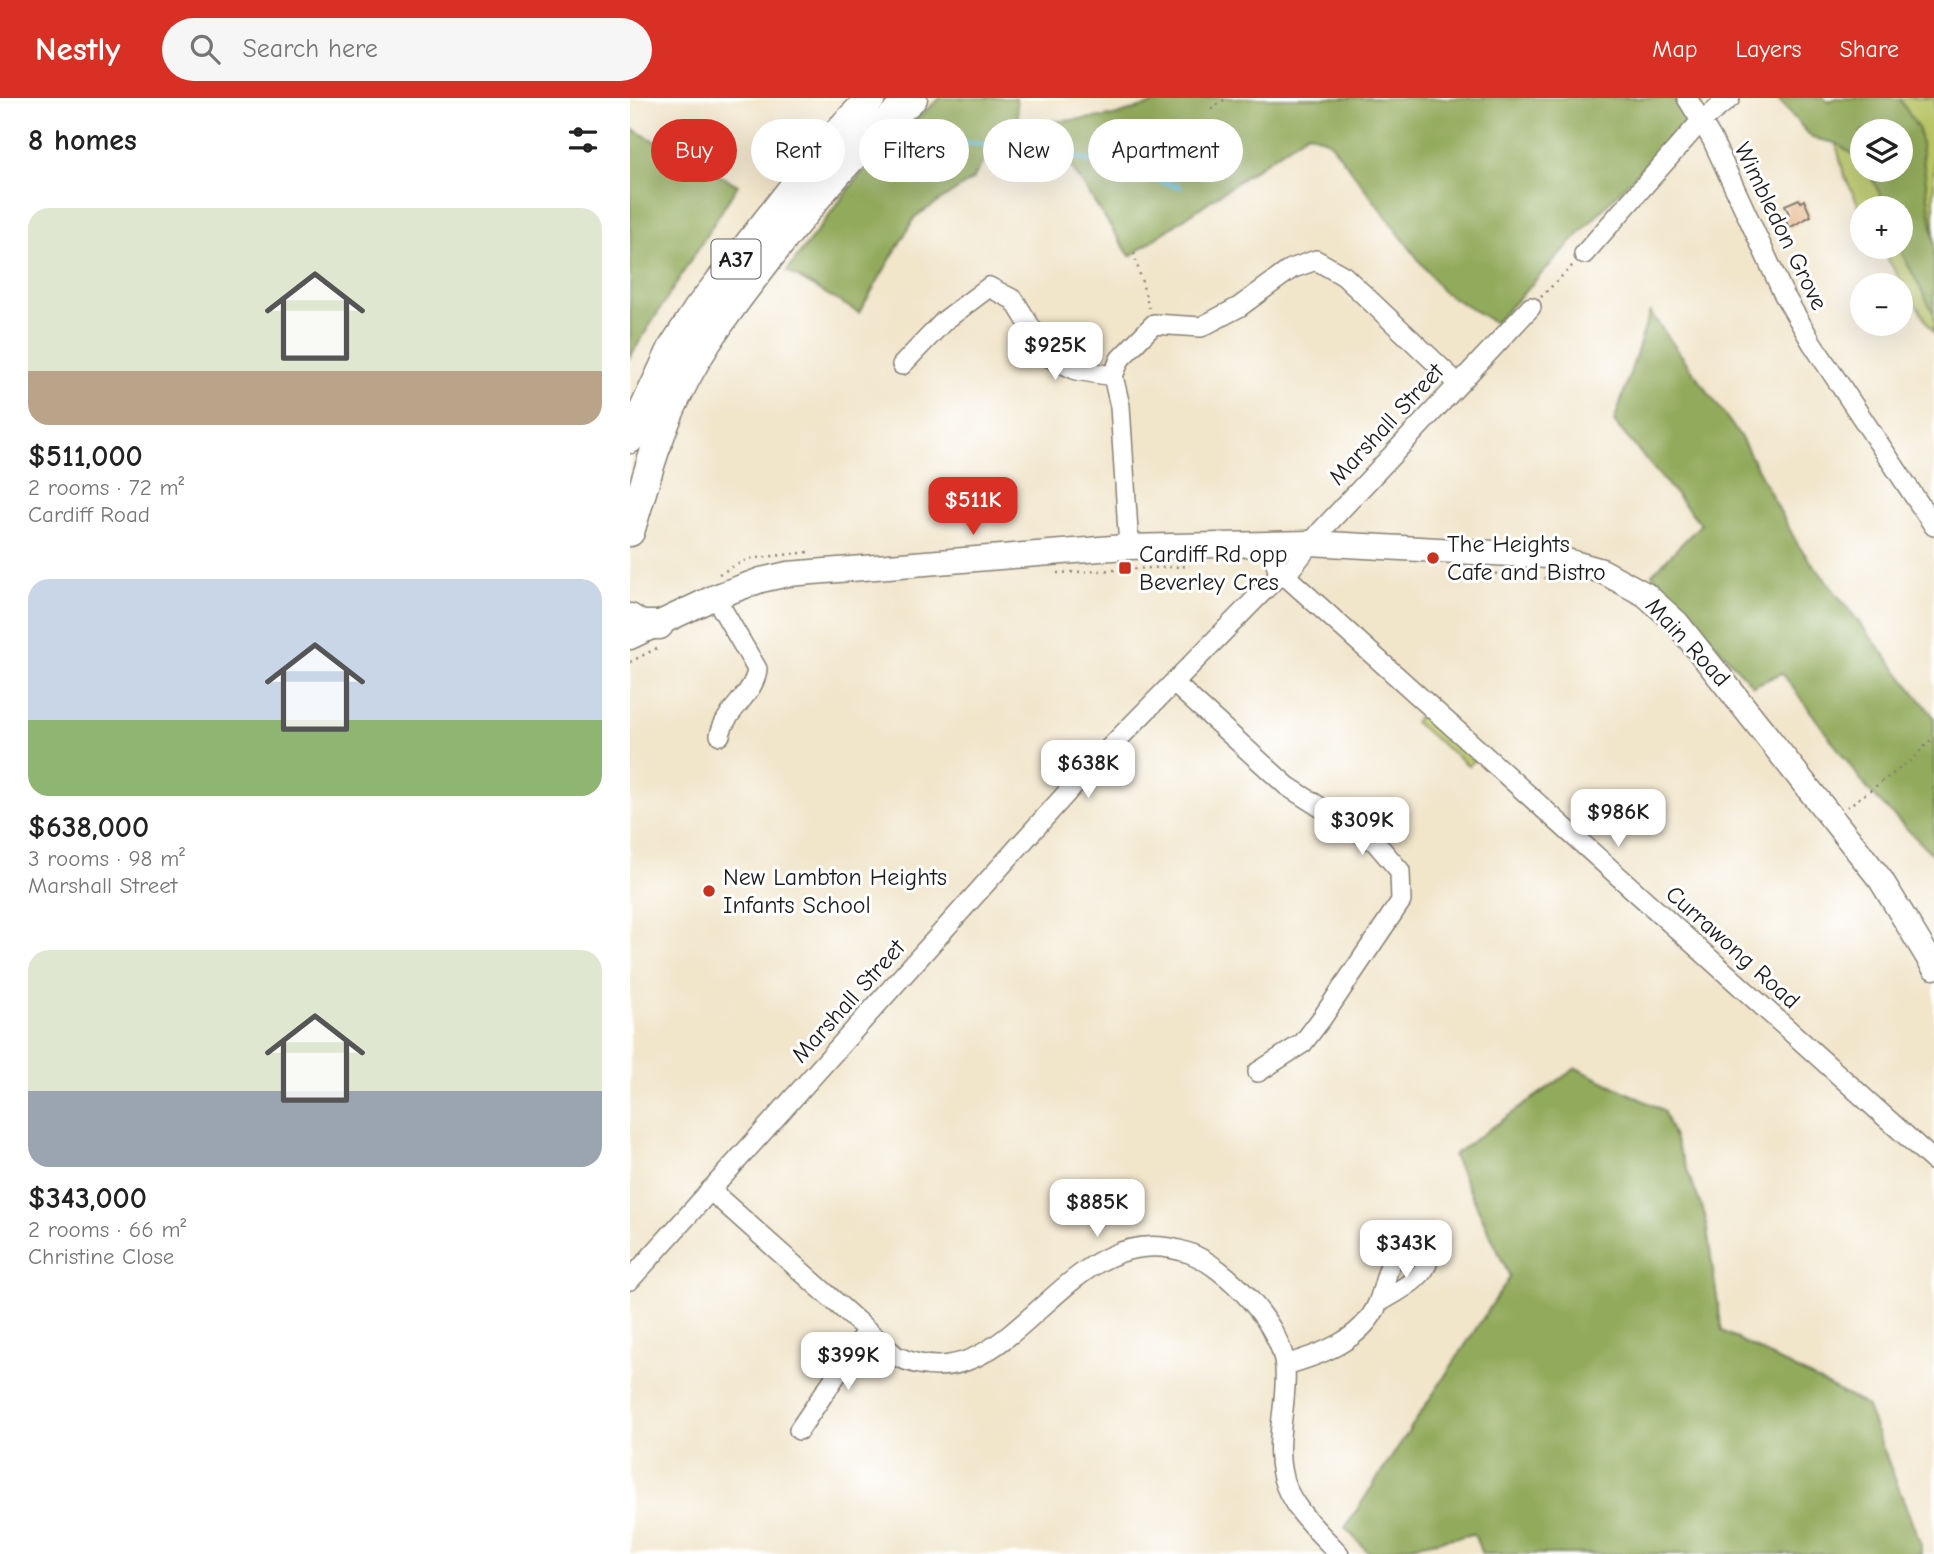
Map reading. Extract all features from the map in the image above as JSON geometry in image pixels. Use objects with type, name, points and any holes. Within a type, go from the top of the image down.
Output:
[{"type":"highway","name":"A37","points":[[630,439],[673,346],[698,309],[831,139],[871,98]]},
{"type":"highway","name":"A37","points":[[630,532],[672,408],[712,335],[733,304],[854,152],[913,98]]},
{"type":"highway","points":[[630,618],[640,625],[659,625]]},
{"type":"main road","name":"Main Road","points":[[659,625],[715,597],[761,580],[799,573],[1129,547],[1310,543],[1549,556],[1602,571],[1646,595],[1676,623],[1881,880],[1934,967]]},
{"type":"main road","points":[[630,637],[659,625]]},
{"type":"main road","points":[[630,652],[659,625]]},
{"type":"street","name":"Wimbledon Grove","points":[[1687,98],[1712,139],[1783,293],[1812,343],[1934,526]]},
{"type":"street","points":[[1584,254],[1701,121],[1730,98]]},
{"type":"street","points":[[1129,547],[1120,406],[1113,376],[1120,359],[1154,324],[1201,327],[1239,307],[1291,270],[1316,260],[1344,276],[1457,383]]},
{"type":"street","points":[[902,365],[944,321],[989,287],[1014,300],[1049,357],[1076,370],[1113,376]]},
{"type":"street","name":"Marshall Street","points":[[630,1280],[1081,777],[1279,575],[1289,571],[1310,543],[1531,307]]},
{"type":"street","points":[[1271,545],[1279,575]]},
{"type":"street","name":"Currawong Road","points":[[1279,575],[1289,579],[1934,1161]]},
{"type":"street","points":[[715,597],[757,669],[755,680],[727,716],[720,735]]},
{"type":"street","points":[[1175,684],[1287,786],[1375,842],[1400,871],[1401,901],[1322,1018],[1303,1043],[1258,1072]]},
{"type":"street","points":[[710,1190],[896,1356],[930,1368],[967,1363],[1105,1258],[1125,1248],[1149,1245],[1189,1253],[1221,1272],[1253,1302],[1268,1323],[1285,1365],[1278,1439],[1283,1481],[1310,1523],[1339,1554]]},
{"type":"street","points":[[1285,1365],[1338,1346],[1355,1332],[1378,1303]]},
{"type":"street","points":[[799,1430],[867,1330]]},
{"type":"path","points":[[1211,109],[1227,98]]},
{"type":"path","points":[[1134,253],[1154,324]]},
{"type":"path","points":[[1531,307],[1584,254]]},
{"type":"path","points":[[1477,572],[1559,578]]},
{"type":"path","points":[[1833,818],[1910,761],[1934,737]]},
{"type":"green space","points":[[940,98],[1016,98],[1018,119],[983,119],[983,162],[969,182],[969,119],[916,119]]},
{"type":"green space","points":[[1171,98],[1708,98],[1495,323],[1442,291],[1329,141],[1308,133],[1243,178],[1243,119],[1088,119],[1088,182],[1237,182],[1130,256],[1074,171],[1074,120],[1114,116]]},
{"type":"green space","points":[[1777,98],[1824,98],[1828,102],[1836,98],[1899,98],[1912,119],[1850,119],[1850,152],[1836,143],[1812,138]]},
{"type":"green space","points":[[1899,98],[1934,98],[1934,242],[1919,130]]},
{"type":"green space","points":[[1913,120],[1919,130],[1934,242],[1934,314],[1905,259],[1913,259],[1913,196],[1881,196],[1874,182],[1913,182]]},
{"type":"green space","points":[[630,128],[651,139],[651,182],[732,182],[738,185],[630,357]]},
{"type":"green space","points":[[1836,143],[1850,152],[1850,182],[1874,182],[1881,196],[1854,196],[1844,175]]},
{"type":"green space","points":[[859,176],[859,182],[968,182],[915,217],[859,313],[787,271]]},
{"type":"green space","points":[[1888,259],[1905,259],[1913,273],[1896,273]]},
{"type":"green space","points":[[1913,274],[1934,314],[1934,333],[1913,300]]},
{"type":"green space","points":[[1650,312],[1740,436],[1798,545],[1934,717],[1934,856],[1869,791],[1782,673],[1753,686],[1652,574],[1701,524],[1614,422]]},
{"type":"green space","points":[[1426,708],[1479,755],[1469,766],[1414,722]]},
{"type":"green space","points":[[1576,1068],[1663,1110],[1705,1215],[1722,1331],[1866,1405],[1921,1545],[1921,1554],[1482,1554],[1474,1534],[1370,1554],[1345,1528],[1510,1277],[1453,1155]]},
{"type":"building","points":[[1799,199],[1801,202],[1804,200],[1811,216],[1789,228],[1784,216],[1789,214],[1785,205]]},
{"type":"waterway","points":[[969,143],[1040,147],[1180,187]]},
{"type":"place","name":"The Heights Cafe and Bistro","points":[[1433,558]]},
{"type":"place","name":"Cardiff Rd opp Beverley Cres","points":[[1125,568]]},
{"type":"place","name":"New Lambton Heights Infants School","points":[[709,891]]}]
